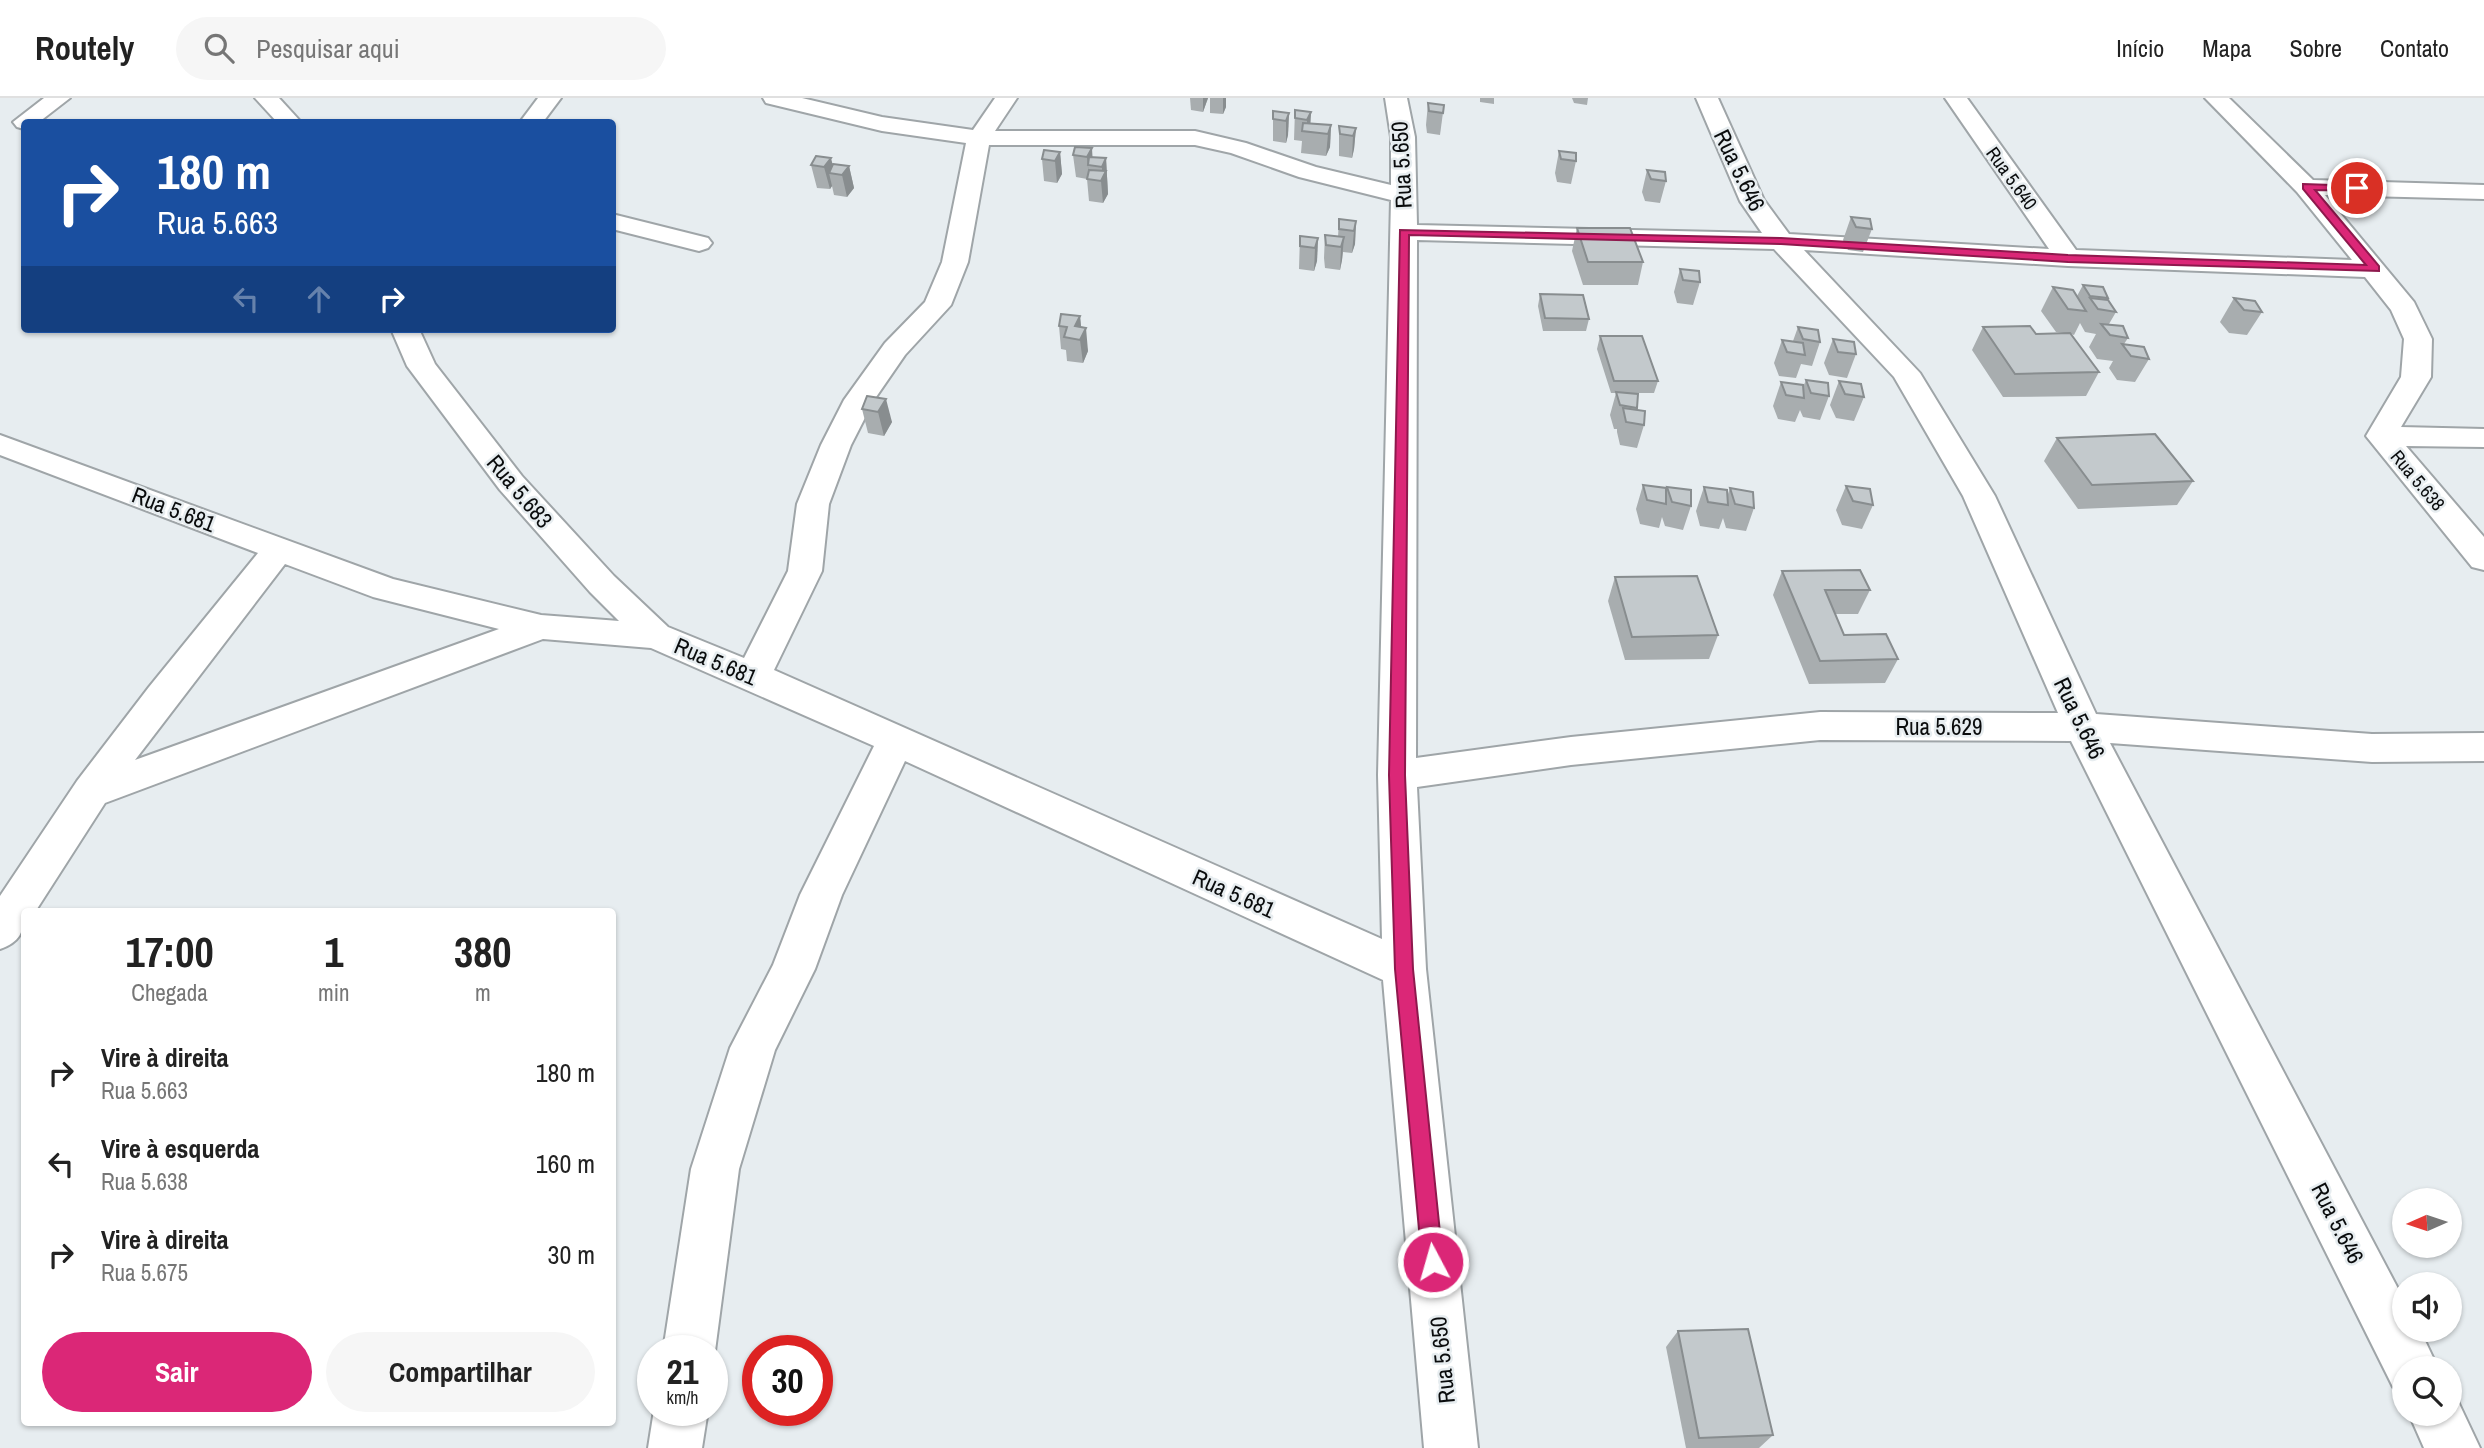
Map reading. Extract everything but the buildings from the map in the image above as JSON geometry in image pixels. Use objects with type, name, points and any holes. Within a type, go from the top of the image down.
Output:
[{"type":"street","points":[[30,119],[59,98]]},
{"type":"street","points":[[266,98],[286,119]]},
{"type":"street","points":[[533,119],[550,98]]},
{"type":"street","points":[[774,98],[882,124],[979,138],[1195,138],[1238,148],[1308,172],[1404,213],[1781,241],[2068,258],[2375,269]]},
{"type":"street","points":[[753,676],[805,570],[813,504],[836,445],[859,400],[888,359],[937,305],[955,262],[979,138],[1006,98]]},
{"type":"street","name":"Rua 5.650","points":[[1396,98],[1403,137],[1404,213],[1397,775],[1404,969],[1451,1448]]},
{"type":"street","name":"Rua 5.646","points":[[1707,98],[1752,201],[1781,241],[1906,373],[1979,496],[2083,727],[2406,1356]]},
{"type":"street","name":"Rua 5.640","points":[[1956,98],[2068,258]]},
{"type":"street","name":"Rua 5.638","points":[[2216,98],[2306,187],[2404,308],[2418,339],[2416,377],[2381,436],[2484,559]]},
{"type":"street","points":[[2306,187],[2484,192]]},
{"type":"street","points":[[616,222],[699,243]]},
{"type":"street","name":"Rua 5.683","points":[[407,333],[421,366],[511,484],[602,584],[656,636]]},
{"type":"street","points":[[2381,436],[2484,438]]},
{"type":"street","name":"Rua 5.681","points":[[0,444],[385,589],[541,627],[656,636],[753,676],[1404,969]]},
{"type":"street","points":[[0,931],[91,792],[162,696],[279,549]]},
{"type":"street","points":[[91,792],[541,627]]},
{"type":"street","name":"Rua 5.629","points":[[1397,775],[1571,751],[1820,726],[2083,727],[2372,748],[2484,747]]},
{"type":"street","points":[[691,1335],[715,1169],[753,1048],[793,969],[821,895],[896,740]]},
{"type":"street","points":[[675,1448],[678,1426]]},
{"type":"street","points":[[2442,1426],[2453,1448]]},
{"type":"route","points":[[1433,1262],[1404,969],[1397,775],[1404,232],[1781,241],[2068,258],[2375,269],[2306,187],[2357,188]]}]
